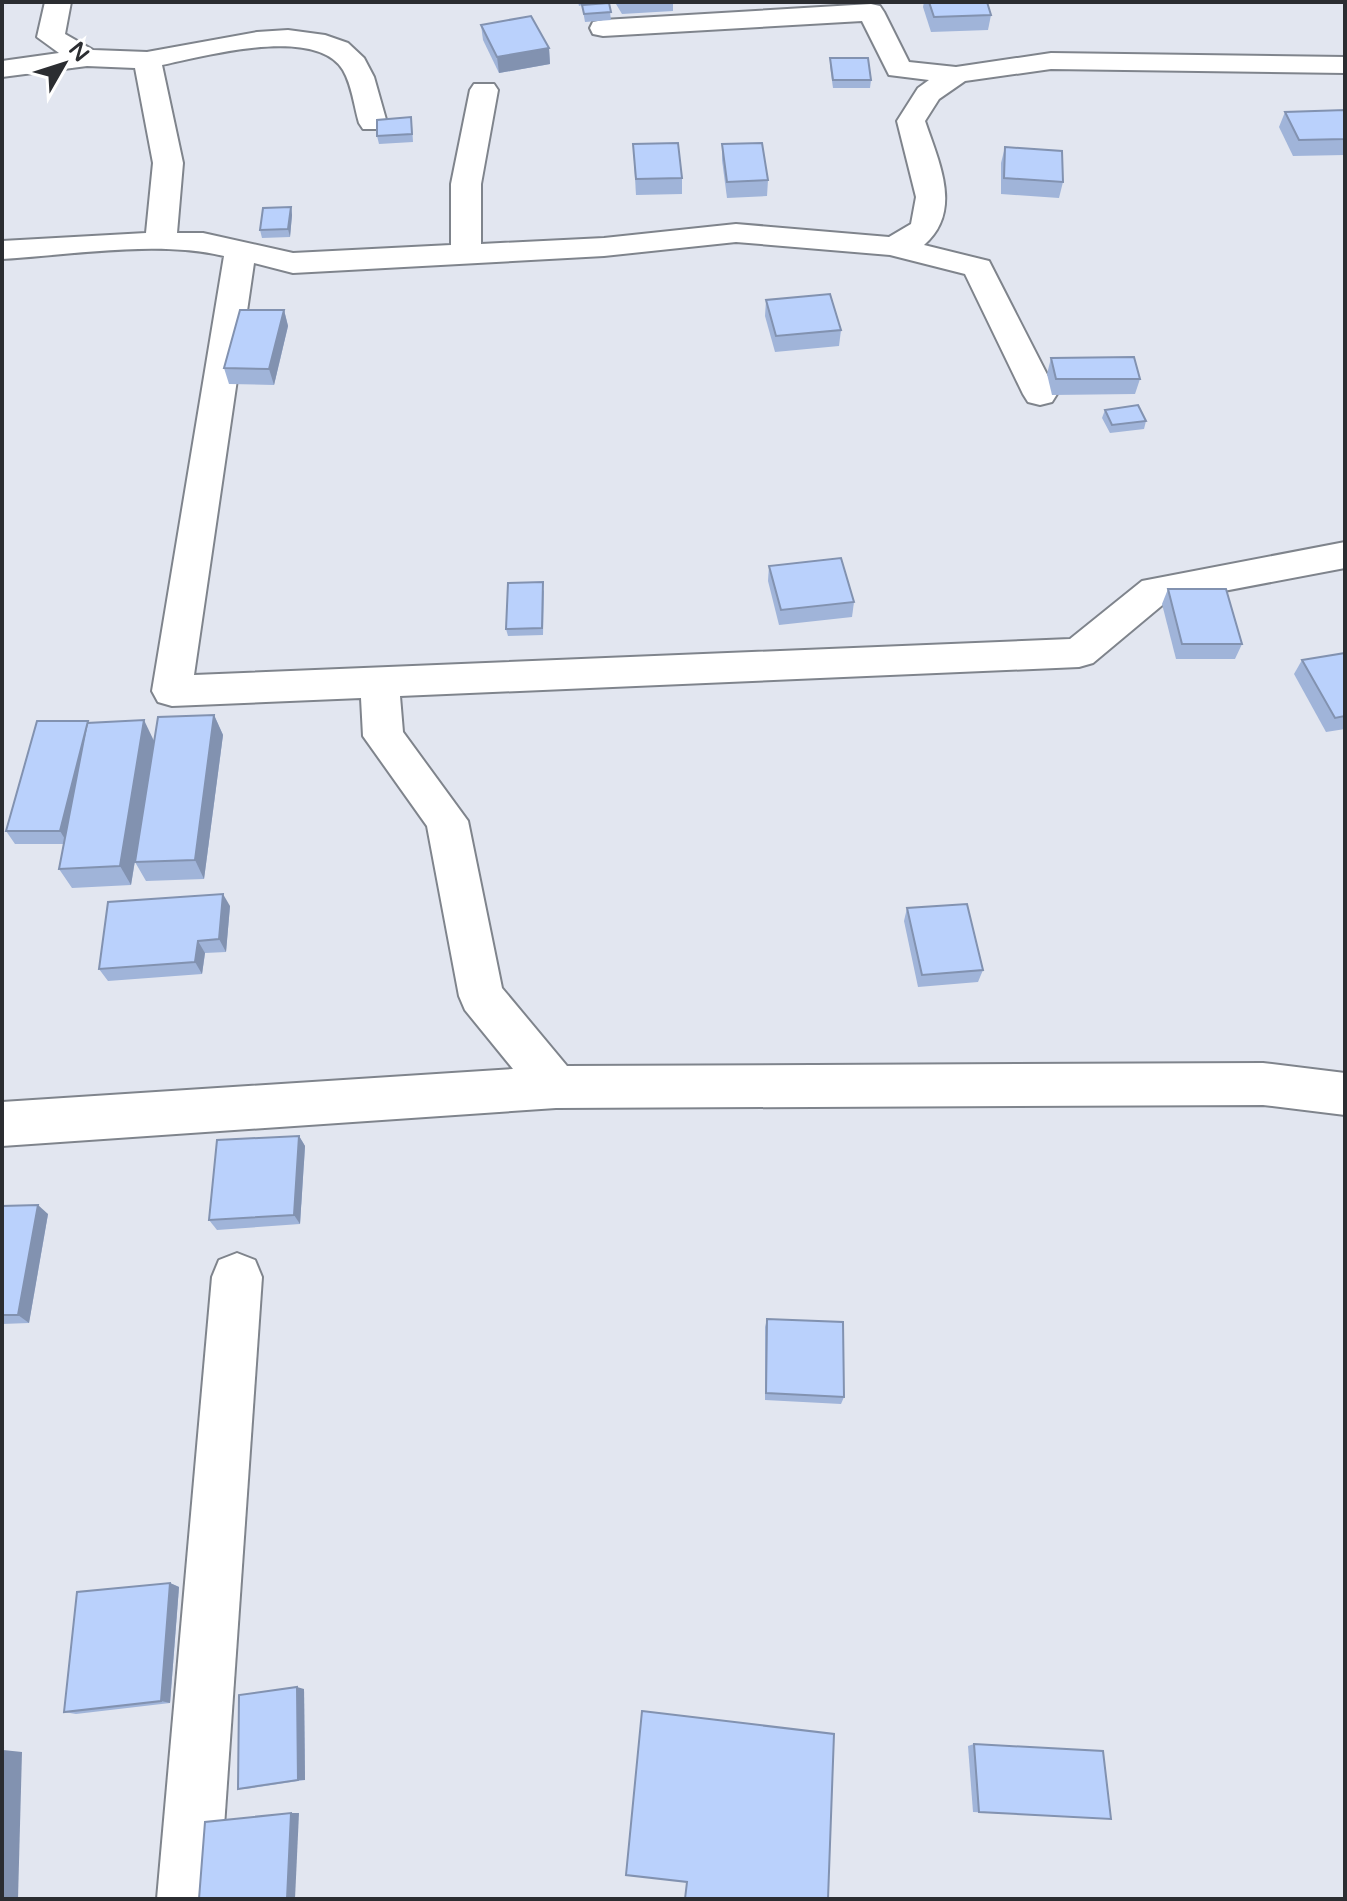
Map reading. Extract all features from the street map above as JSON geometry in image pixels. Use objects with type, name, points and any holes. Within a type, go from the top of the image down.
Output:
[{"type":"street","points":[[58,2],[51,37],[87,58]]},
{"type":"street","points":[[603,28],[871,12],[899,69],[956,75],[1051,61],[1345,65]]},
{"type":"street","points":[[2,69],[87,58],[147,60],[270,38],[331,43],[354,63],[373,123]]},
{"type":"street","points":[[147,60],[168,163],[161,242]]},
{"type":"street","points":[[890,246],[908,243],[923,235],[931,219],[931,193],[911,121],[928,94],[956,75]]},
{"type":"street","points":[[466,254],[466,184],[484,90]]},
{"type":"street","points":[[2,250],[203,242],[293,263],[604,247],[736,233],[890,246],[978,268],[1040,394]]},
{"type":"street","points":[[240,251],[172,691],[1079,653],[1155,591],[1345,555]]},
{"type":"street","points":[[380,682],[383,736],[447,821],[481,996],[556,1087]]},
{"type":"street","points":[[2,1124],[556,1087],[1263,1084],[1345,1094]]},
{"type":"street","points":[[188,1899],[237,1277]]},
{"type":"building","points":[[929,2],[987,2],[991,15],[934,17]]},
{"type":"building","points":[[609,3],[611,12],[584,14],[582,5]]},
{"type":"building","points":[[531,16],[549,48],[497,57],[481,25]]},
{"type":"building","points":[[830,58],[868,58],[871,80],[833,80]]},
{"type":"building","points":[[1345,110],[1345,139],[1299,140],[1285,112]]},
{"type":"building","points":[[411,117],[412,134],[377,136],[377,120]]},
{"type":"building","points":[[678,143],[682,178],[636,179],[633,144]]},
{"type":"building","points":[[762,143],[768,180],[727,182],[722,144]]},
{"type":"building","points":[[1005,147],[1062,151],[1063,182],[1004,178]]},
{"type":"building","points":[[291,207],[288,229],[260,230],[263,208]]},
{"type":"building","points":[[830,294],[841,330],[776,336],[766,300]]},
{"type":"building","points":[[240,310],[284,310],[269,369],[224,368]]},
{"type":"building","points":[[1134,357],[1140,379],[1056,379],[1051,358]]},
{"type":"building","points":[[1138,405],[1146,421],[1112,425],[1105,410]]},
{"type":"building","points":[[841,558],[854,602],[781,610],[769,566]]},
{"type":"building","points":[[543,582],[542,628],[506,629],[508,583]]},
{"type":"building","points":[[1168,589],[1226,589],[1242,644],[1182,644]]},
{"type":"building","points":[[1345,653],[1345,716],[1335,718],[1302,660]]},
{"type":"building","points":[[214,715],[195,860],[135,862],[158,717]]},
{"type":"building","points":[[144,720],[120,866],[59,869],[87,723]]},
{"type":"building","points":[[37,721],[88,721],[60,831],[6,831]]},
{"type":"building","points":[[223,894],[219,939],[198,941],[195,962],[99,969],[108,902]]},
{"type":"building","points":[[967,904],[983,970],[922,975],[907,908]]},
{"type":"building","points":[[299,1136],[294,1215],[209,1220],[217,1140]]},
{"type":"building","points":[[38,1205],[18,1315],[2,1315],[2,1206]]},
{"type":"building","points":[[767,1319],[843,1322],[844,1397],[766,1393]]},
{"type":"building","points":[[170,1583],[161,1701],[64,1712],[77,1592]]},
{"type":"building","points":[[297,1687],[298,1780],[238,1789],[239,1695]]},
{"type":"building","points":[[642,1711],[834,1734],[828,1899],[685,1899],[687,1882],[626,1875]]},
{"type":"building","points":[[974,1744],[1103,1751],[1111,1819],[979,1812]]},
{"type":"building","points":[[291,1813],[287,1899],[199,1899],[205,1822]]}]
